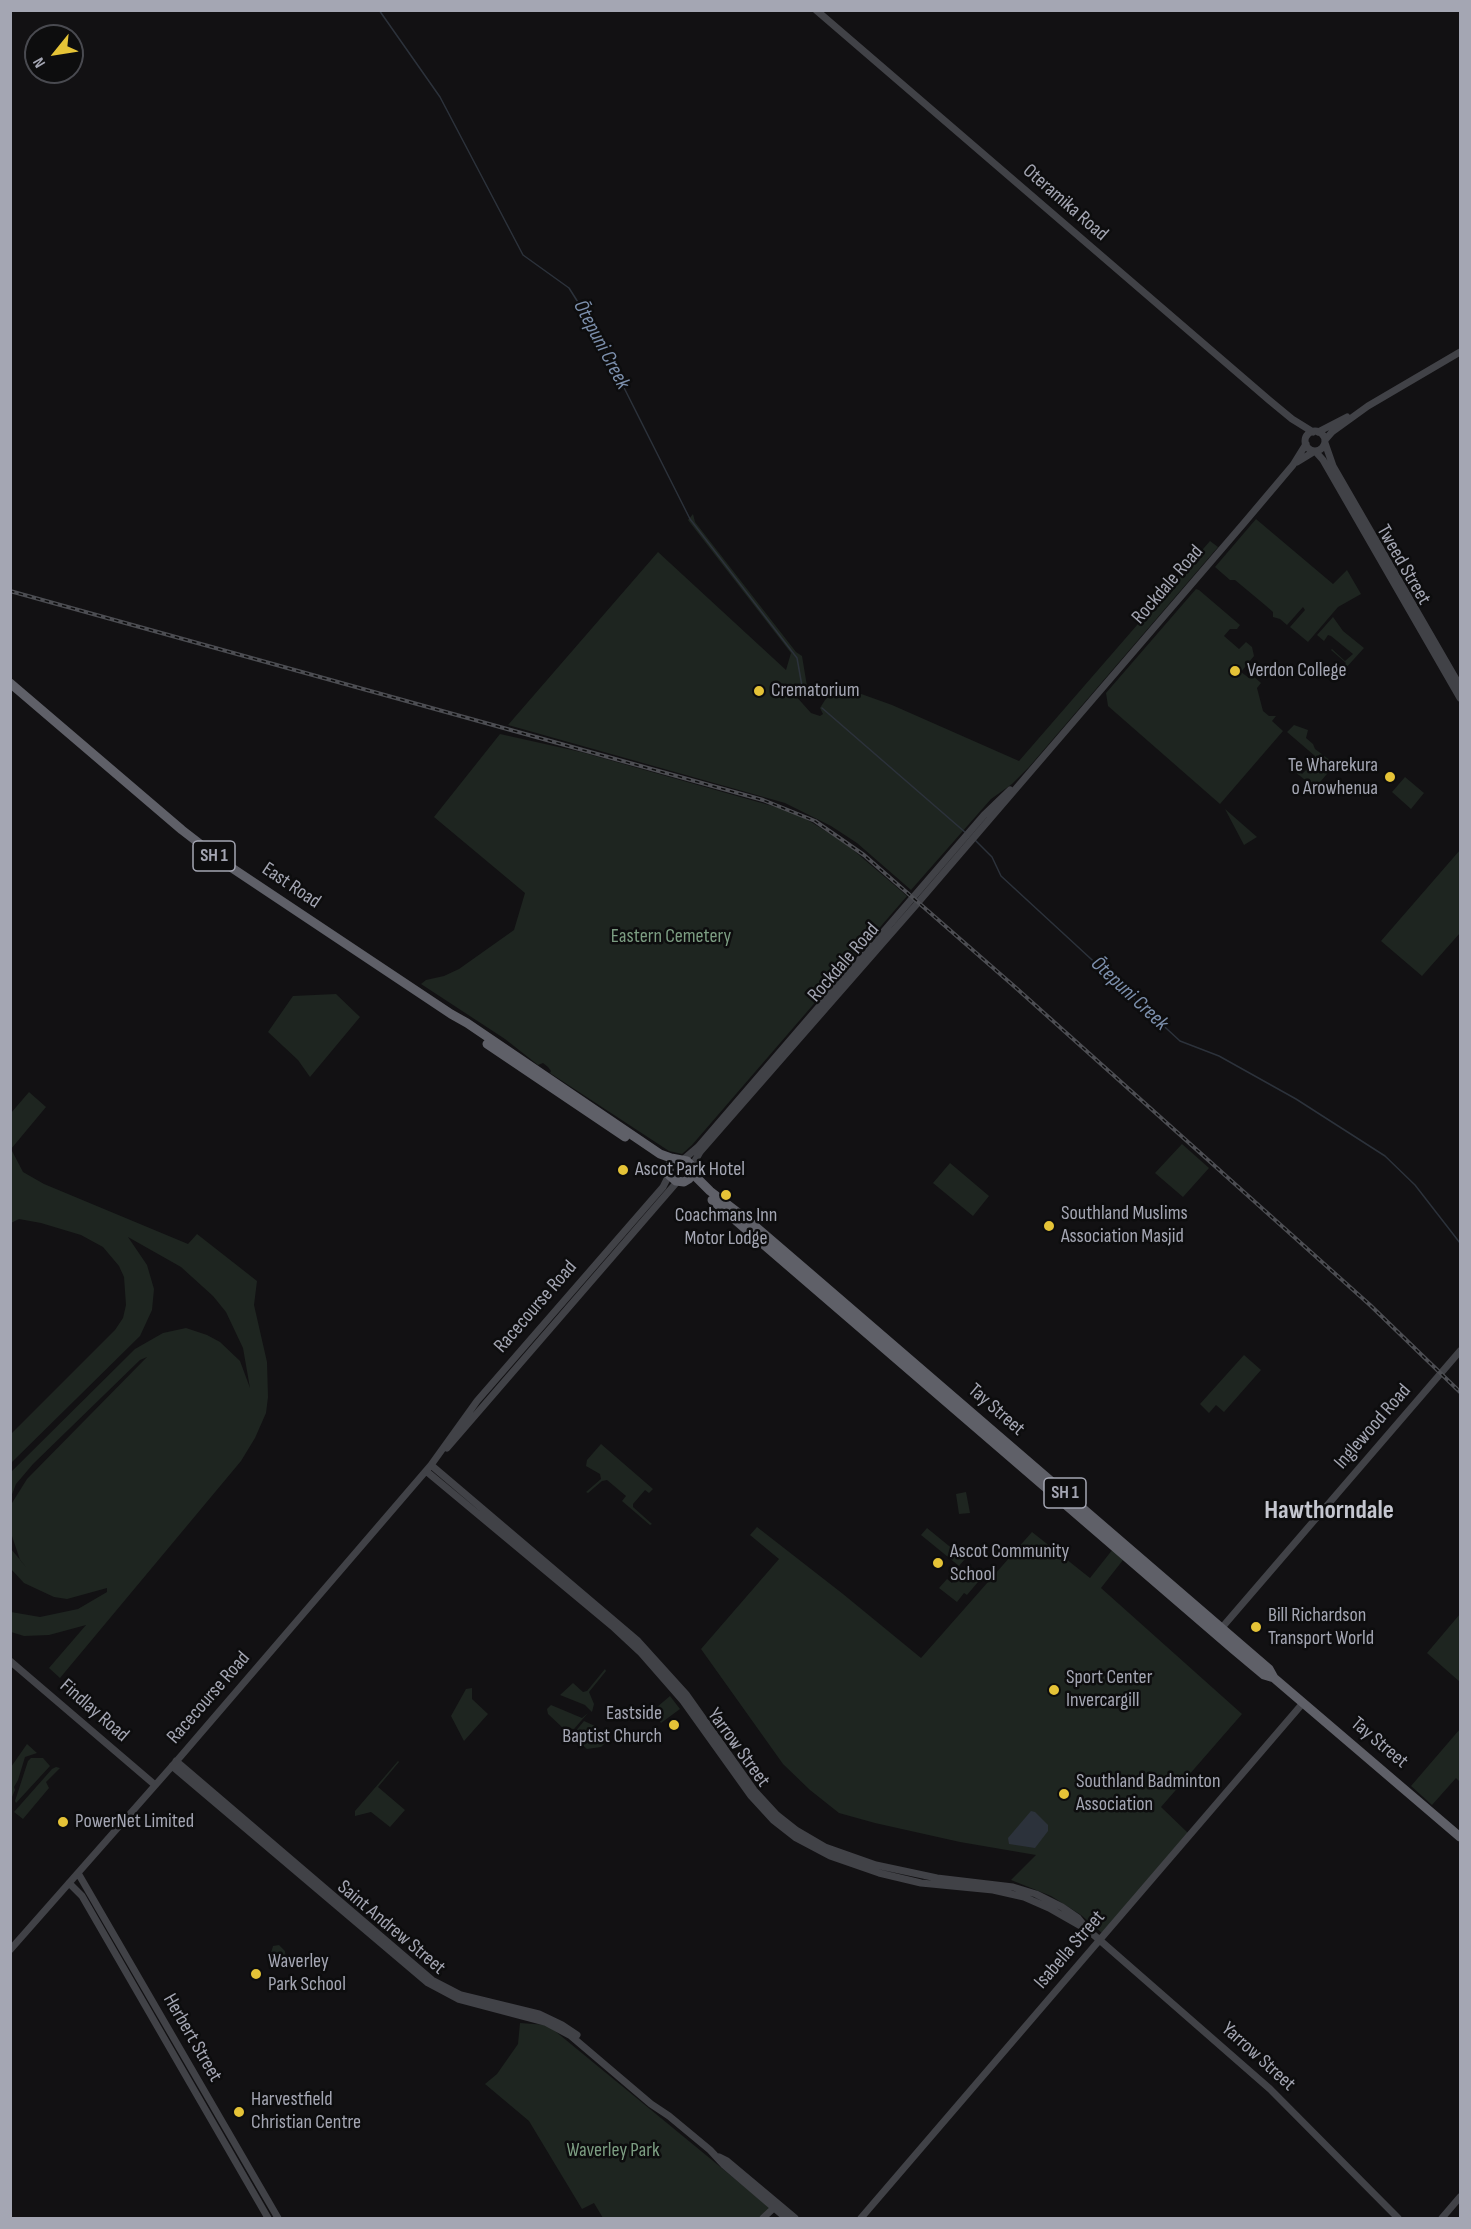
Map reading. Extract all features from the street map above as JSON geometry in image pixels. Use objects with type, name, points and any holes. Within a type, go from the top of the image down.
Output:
[{"type":"highway","name":"East Road","points":[[10,683],[203,848],[450,1014],[503,1055],[654,1156],[669,1171]]},
{"type":"highway","name":"East Road","points":[[450,1014],[467,1023],[685,1170]]},
{"type":"highway","points":[[669,1171],[685,1170]]},
{"type":"highway","name":"SH 1","points":[[669,1171],[685,1170]]},
{"type":"highway","name":"Tay Street","points":[[685,1170],[705,1193],[1219,1632],[1269,1670],[1274,1678],[1461,1837]]},
{"type":"street","name":"Oteramika Road","points":[[816,10],[1292,419],[1315,432]]},
{"type":"street","points":[[1368,406],[1332,432],[1322,448],[1315,451],[1306,443],[1308,435],[1368,406],[1461,352]]},
{"type":"street","name":"Oteramika Road","points":[[1292,419],[1306,443]]},
{"type":"street","points":[[1315,432],[1323,435],[1325,442]]},
{"type":"street","name":"Tweed Street","points":[[1325,442],[1333,466],[1460,692]]},
{"type":"street","name":"Rockdale Road","points":[[685,1170],[698,1147],[805,1028],[971,836],[989,810],[1022,781],[1293,465],[1306,443]]},
{"type":"street","name":"Tweed Street","points":[[1315,451],[1325,463],[1460,692]]},
{"type":"street","name":"Rockdale Road","points":[[1293,465],[1315,451]]},
{"type":"street","name":"Racecourse Road","points":[[10,1950],[508,1378],[685,1170]]},
{"type":"street","name":"Racecourse Road","points":[[428,1468],[456,1427],[501,1373],[663,1187],[669,1171]]},
{"type":"street","name":"Inglewood Road","points":[[1219,1632],[1461,1351]]},
{"type":"street","points":[[501,1373],[508,1378]]},
{"type":"street","name":"Yarrow Street","points":[[428,1468],[638,1641],[695,1705],[754,1791],[777,1815],[796,1830],[825,1847],[884,1867],[923,1876],[1001,1884],[1029,1892],[1062,1907],[1078,1918],[1087,1929],[1270,2089],[1398,2218]]},
{"type":"street","name":"Findlay Road","points":[[10,1661],[155,1785]]},
{"type":"street","name":"Isabella Street","points":[[861,2218],[1303,1703]]},
{"type":"street","name":"Saint Andrew Street","points":[[174,1763],[428,1983],[458,1999],[532,2018],[563,2031],[651,2104],[669,2116],[717,2156],[724,2165],[795,2218]]},
{"type":"street","name":"Herbert Street","points":[[78,1873],[278,2218]]},
{"type":"street","name":"Herbert Street","points":[[69,1883],[82,1896],[268,2218]]},
{"type":"street","points":[[162,2036],[169,2031]]},
{"type":"street","points":[[1442,2218],[1461,2197]]},
{"type":"street","points":[[763,2218],[776,2206]]},
{"type":"street","name":"Saint Andrew Street","points":[[776,2206],[786,2218]]},
{"type":"green space","points":[[693,514],[695,522],[796,652],[802,656],[809,689],[803,694],[799,689],[794,694],[811,713],[820,716],[823,714],[820,708],[839,686],[892,705],[1019,761],[1210,541],[1218,547],[1029,767],[1012,784],[991,799],[911,890],[857,843],[831,826],[785,803],[508,725],[658,552],[786,670],[791,653],[688,520]]},
{"type":"green space","points":[[1256,519],[1333,584],[1347,570],[1361,594],[1338,607],[1308,642],[1290,627],[1305,610],[1303,607],[1287,625],[1273,617],[1273,612],[1265,605],[1215,567]]},
{"type":"green space","points":[[1196,589],[1240,625],[1237,629],[1230,629],[1224,636],[1239,649],[1246,642],[1252,647],[1254,656],[1241,672],[1249,678],[1252,675],[1261,683],[1257,688],[1263,711],[1269,716],[1276,716],[1272,721],[1283,731],[1220,804],[1108,706],[1106,693]]},
{"type":"green space","points":[[1333,617],[1343,631],[1364,648],[1344,670],[1341,669],[1346,663],[1331,650],[1345,661],[1353,654],[1331,636],[1328,635],[1324,641],[1317,635]]},
{"type":"green space","points":[[1294,725],[1308,730],[1306,738],[1315,749],[1331,761],[1333,767],[1306,766],[1315,756],[1287,732]]},
{"type":"green space","name":"Eastern Cemetery","points":[[500,734],[581,752],[783,809],[806,819],[845,843],[907,896],[682,1154],[669,1151],[550,1073],[551,1071],[543,1063],[538,1065],[505,1039],[421,984],[426,980],[444,976],[459,969],[514,930],[525,893],[434,817]]},
{"type":"green space","points":[[1289,767],[1299,768],[1302,774],[1308,768],[1332,768],[1315,788]]},
{"type":"green space","points":[[1405,777],[1424,793],[1411,809],[1392,792]]},
{"type":"green space","points":[[1225,809],[1257,837],[1244,845]]},
{"type":"green space","points":[[1460,850],[1460,933],[1422,976],[1381,941]]},
{"type":"green space","points":[[336,994],[360,1017],[310,1077],[298,1060],[268,1032],[293,996]]},
{"type":"green space","points":[[29,1092],[46,1107],[11,1149],[11,1113]]},
{"type":"green space","points":[[1182,1144],[1209,1168],[1183,1197],[1155,1173]]},
{"type":"green space","points":[[11,1149],[23,1172],[44,1184],[188,1244],[197,1234],[257,1281],[254,1305],[267,1362],[266,1413],[241,1461],[60,1678],[49,1668],[86,1625],[49,1635],[24,1636],[11,1632],[11,1612],[40,1617],[78,1609],[107,1592],[107,1588],[67,1599],[54,1597],[24,1583],[11,1569],[11,1549],[20,1559],[11,1533],[12,1503],[27,1479],[147,1357],[140,1360],[33,1464],[16,1484],[11,1497],[11,1472],[135,1349],[163,1333],[186,1328],[220,1342],[240,1361],[250,1388],[243,1348],[226,1312],[213,1296],[181,1267],[128,1237],[147,1265],[154,1289],[152,1310],[140,1336],[11,1463],[11,1434],[115,1330],[123,1318],[126,1305],[124,1277],[119,1266],[103,1247],[81,1235],[41,1223],[19,1219],[11,1223]]},
{"type":"green space","points":[[950,1163],[989,1196],[973,1216],[933,1183]]},
{"type":"green space","points":[[1244,1355],[1261,1370],[1224,1412],[1216,1405],[1209,1413],[1200,1404]]},
{"type":"green space","points":[[601,1444],[653,1489],[649,1493],[645,1490],[633,1504],[633,1507],[652,1524],[650,1525],[622,1501],[626,1496],[607,1480],[602,1481],[588,1493],[586,1492],[601,1479],[600,1474],[586,1466],[587,1460]]},
{"type":"green space","points":[[966,1492],[970,1513],[959,1514],[956,1494]]},
{"type":"green space","points":[[757,1527],[921,1658],[1032,1532],[1090,1578],[1113,1549],[1123,1560],[1101,1588],[1242,1714],[1161,1807],[1188,1833],[1103,1934],[1081,1915],[1051,1896],[1011,1880],[1036,1855],[960,1842],[839,1813],[783,1764],[701,1649],[779,1559],[750,1535]]},
{"type":"green space","points":[[927,1528],[965,1559],[959,1566],[921,1535]]},
{"type":"green space","points":[[963,1569],[978,1582],[967,1595],[964,1593],[957,1602],[939,1588],[947,1579],[952,1583]]},
{"type":"green space","points":[[1460,1614],[1460,1682],[1427,1653]]},
{"type":"green space","points":[[605,1669],[606,1671],[589,1692],[594,1704],[592,1712],[585,1705],[560,1695],[573,1683],[583,1692],[587,1691]]},
{"type":"green space","points":[[472,1688],[472,1699],[488,1714],[464,1741],[451,1716],[466,1689]]},
{"type":"green space","points":[[670,1696],[680,1709],[661,1723],[650,1713]]},
{"type":"green space","points":[[551,1705],[582,1718],[588,1713],[574,1729],[563,1728],[548,1714],[547,1709]]},
{"type":"green space","points":[[584,1721],[595,1726],[593,1728],[599,1736],[603,1732],[607,1736],[607,1741],[601,1747],[587,1749],[577,1740],[574,1733]]},
{"type":"green space","points":[[1460,1729],[1460,1782],[1456,1778],[1432,1805],[1411,1786]]},
{"type":"green space","points":[[27,1744],[37,1753],[25,1757],[12,1797],[11,1767]]},
{"type":"green space","points":[[31,1758],[43,1758],[50,1766],[16,1803],[28,1761]]},
{"type":"green space","points":[[398,1761],[378,1787],[405,1810],[390,1827],[371,1812],[355,1816],[355,1811]]},
{"type":"green space","points":[[56,1767],[60,1768],[46,1782],[49,1788],[23,1819],[14,1812]]},
{"type":"green space","points":[[279,1945],[285,1951],[286,1961],[281,1968],[276,1969],[271,1953],[273,1946]]},
{"type":"green space","name":"Waverley Park","points":[[520,2023],[547,2025],[774,2211],[761,2218],[603,2218],[594,2203],[582,2209],[529,2121],[485,2084],[497,2074],[518,2044]]},
{"type":"shaded area","points":[[1031,1811],[1048,1825],[1048,1831],[1035,1848],[1009,1844],[1008,1838]]},
{"type":"waterway","name":"Ōtepuni Creek","points":[[379,10],[440,97],[523,255],[569,288],[593,326],[690,519],[797,658],[802,686],[806,692]]},
{"type":"waterway","name":"Ōtepuni Creek","points":[[822,708],[966,833]]},
{"type":"waterway","name":"Ōtepuni Creek","points":[[975,840],[992,857],[1001,876],[1180,1041],[1219,1056],[1296,1099],[1385,1156],[1415,1185],[1460,1243]]},
{"type":"railway","points":[[10,591],[763,800],[815,821],[864,855],[1015,987],[1370,1305],[1460,1392]]},
{"type":"place","name":"Verdon College","points":[[1235,671]]},
{"type":"place","name":"Crematorium","points":[[759,691]]},
{"type":"place","name":"Te Wharekura o Arowhenua","points":[[1390,777]]},
{"type":"place","name":"Ascot Park Hotel","points":[[623,1170]]},
{"type":"place","name":"Coachmans Inn Motor Lodge","points":[[726,1195]]},
{"type":"place","name":"Southland Muslims Association Masjid","points":[[1049,1226]]},
{"type":"place","name":"Ascot Community School","points":[[938,1563]]},
{"type":"place","name":"Bill Richardson Transport World","points":[[1256,1627]]},
{"type":"place","name":"Sport Center Invercargill","points":[[1054,1690]]},
{"type":"place","name":"Eastside Baptist Church","points":[[674,1725]]},
{"type":"place","name":"Southland Badminton Association","points":[[1064,1794]]},
{"type":"place","name":"PowerNet Limited","points":[[63,1822]]},
{"type":"place","name":"Waverley Park School","points":[[256,1974]]},
{"type":"place","name":"Harvestfield Christian Centre","points":[[239,2112]]},
{"type":"district","name":"Hawthorndale","points":[[1329,1511]]}]
